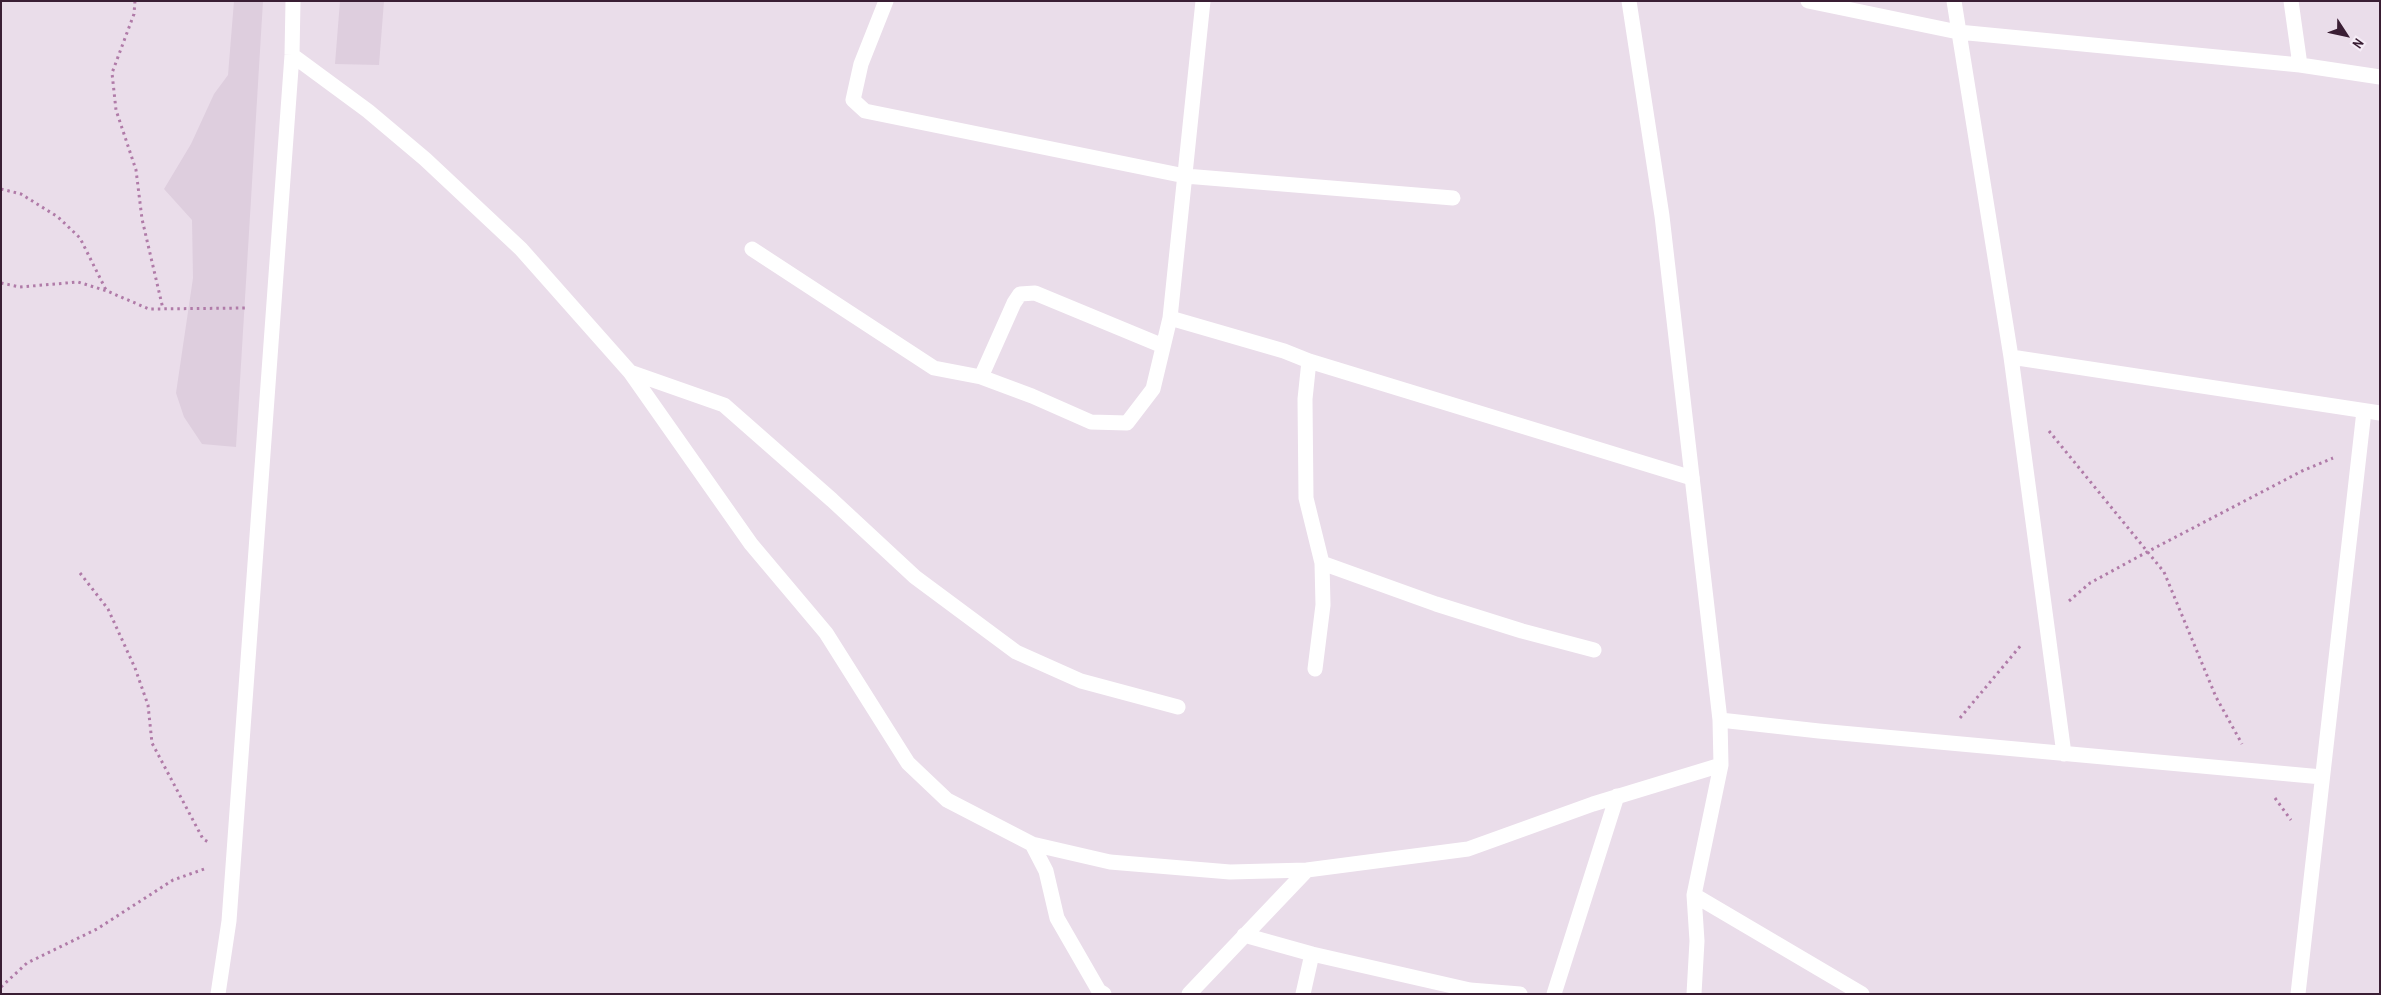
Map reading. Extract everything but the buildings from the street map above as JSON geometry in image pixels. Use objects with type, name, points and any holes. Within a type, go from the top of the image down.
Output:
[{"type":"street","points":[[218,994],[229,921],[272,309],[292,55],[293,1]]},
{"type":"street","points":[[886,1],[861,64],[853,100],[865,111],[1185,176],[1453,198]]},
{"type":"street","points":[[752,248],[934,368],[981,377],[1032,396],[1091,422],[1127,423],[1153,389],[1170,318],[1203,1]]},
{"type":"street","points":[[1629,1],[1662,216],[1720,720],[1721,765],[1694,895],[1697,941],[1694,994]]},
{"type":"street","points":[[1808,1],[1958,32],[2300,65],[2380,77]]},
{"type":"street","points":[[1954,1],[2010,357],[2064,754]]},
{"type":"street","points":[[2291,1],[2300,65]]},
{"type":"street","points":[[292,55],[368,111],[508,236],[630,372],[751,544],[826,633],[908,763],[947,800],[1032,844],[1110,862],[1230,872],[1307,870],[1468,849],[1617,796],[1721,765]]},
{"type":"street","points":[[981,377],[1014,303],[1020,294],[1035,294],[1163,346]]},
{"type":"street","points":[[1170,318],[1284,351],[1309,362],[1692,478]]},
{"type":"street","points":[[2010,357],[2380,413]]},
{"type":"street","points":[[1309,362],[1305,399],[1306,498],[1322,563],[1323,605],[1315,668]]},
{"type":"street","points":[[630,372],[724,405],[915,576],[1016,652],[1081,681],[1178,707]]},
{"type":"street","points":[[2298,994],[2364,410]]},
{"type":"street","points":[[1322,563],[1436,604],[1522,631],[1594,650]]},
{"type":"street","points":[[1720,720],[2322,777]]},
{"type":"street","points":[[1554,994],[1617,796]]},
{"type":"street","points":[[1032,844],[1046,871],[1057,918],[1096,993]]},
{"type":"street","points":[[1188,994],[1307,870]]},
{"type":"street","points":[[1694,895],[1862,994]]},
{"type":"street","points":[[1244,935],[1312,954],[1470,990],[1520,994]]},
{"type":"street","points":[[1304,994],[1312,954]]},
{"type":"path","points":[[135,1],[134,14],[112,73],[116,110],[136,170],[142,219],[163,309]]},
{"type":"path","points":[[1,189],[21,194],[58,217],[80,238],[107,291]]},
{"type":"path","points":[[1,283],[20,287],[78,282],[107,291],[149,309],[226,307],[272,309]]},
{"type":"path","points":[[2046,425],[2050,434],[2164,572],[2216,697],[2256,771],[2314,853]]},
{"type":"path","points":[[1930,741],[1961,717],[2014,653],[2046,620],[2090,583],[2302,471],[2360,447]]},
{"type":"path","points":[[80,573],[108,609],[134,668],[148,706],[152,743],[203,840],[233,858]]},
{"type":"path","points":[[1,988],[27,963],[97,928],[174,880],[233,858]]},
{"type":"shaded area","points":[[234,1],[263,1],[236,447],[202,444],[184,417],[176,393],[193,278],[192,220],[164,189],[191,144],[214,94],[228,75]]},
{"type":"shaded area","points":[[340,1],[384,1],[379,65],[335,64]]}]
